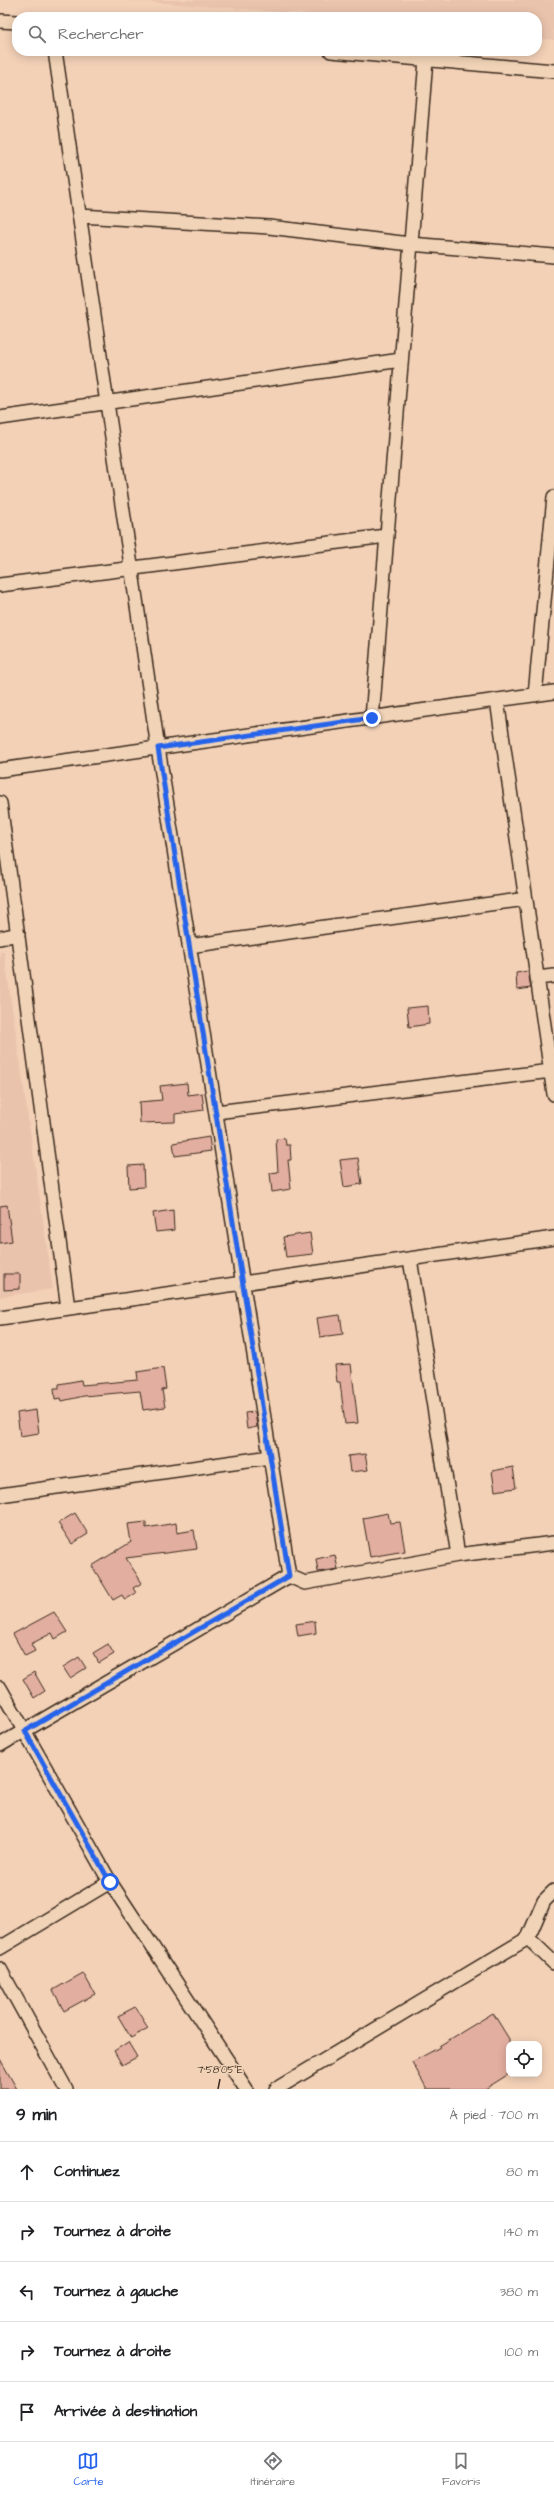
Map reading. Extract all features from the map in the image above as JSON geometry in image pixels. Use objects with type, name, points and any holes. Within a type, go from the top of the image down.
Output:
[{"type":"street","points":[[0,21],[12,22]]},
{"type":"street","points":[[56,56],[158,748],[289,1576]]},
{"type":"street","points":[[383,56],[554,71]]},
{"type":"street","points":[[372,718],[400,360],[426,60]]},
{"type":"street","points":[[80,216],[269,227],[410,244],[554,256]]},
{"type":"street","points":[[0,418],[400,360]]},
{"type":"street","points":[[535,695],[554,497]]},
{"type":"street","points":[[0,585],[386,536]]},
{"type":"street","points":[[0,770],[554,692]]},
{"type":"street","points":[[497,700],[554,1094]]},
{"type":"street","points":[[0,803],[68,1308]]},
{"type":"street","points":[[190,946],[526,899]]},
{"type":"street","points":[[0,938],[18,934]]},
{"type":"street","points":[[537,978],[554,976]]},
{"type":"street","points":[[216,1112],[551,1071]]},
{"type":"street","points":[[0,1318],[554,1238]]},
{"type":"street","points":[[410,1259],[458,1556]]},
{"type":"street","points":[[0,1495],[270,1457]]},
{"type":"street","points":[[289,1576],[305,1583],[458,1556],[554,1543]]},
{"type":"street","points":[[0,1745],[289,1576]]},
{"type":"street","points":[[0,1688],[110,1882],[246,2089]]},
{"type":"street","points":[[0,1948],[110,1882]]},
{"type":"street","points":[[276,2089],[528,1938],[544,1901],[554,1891]]},
{"type":"street","points":[[528,1938],[554,1963]]},
{"type":"street","points":[[0,1969],[66,2089]]},
{"type":"shaded area","points":[[124,0],[554,0],[554,40],[542,39],[542,12],[283,12]]},
{"type":"shaded area","points":[[0,952],[4,952],[53,1289],[0,1297]]},
{"type":"building","points":[[528,971],[531,988],[517,990],[516,973]]},
{"type":"building","points":[[428,1006],[429,1024],[409,1027],[407,1008]]},
{"type":"building","points":[[187,1083],[188,1095],[202,1093],[204,1110],[175,1114],[175,1122],[140,1123],[139,1102],[162,1100],[160,1086]]},
{"type":"building","points":[[209,1137],[211,1151],[175,1156],[173,1143]]},
{"type":"building","points":[[285,1138],[286,1145],[290,1145],[291,1160],[288,1160],[291,1189],[272,1192],[270,1173],[278,1172],[276,1139]]},
{"type":"building","points":[[358,1158],[362,1184],[344,1187],[340,1160]]},
{"type":"building","points":[[143,1165],[144,1187],[129,1188],[128,1166]]},
{"type":"building","points":[[7,1205],[12,1241],[0,1243],[0,1206]]},
{"type":"building","points":[[173,1210],[174,1230],[156,1232],[153,1213]]},
{"type":"building","points":[[310,1233],[313,1254],[286,1257],[283,1237]]},
{"type":"building","points":[[4,1274],[20,1274],[20,1289],[4,1290]]},
{"type":"building","points":[[340,1315],[343,1334],[320,1337],[317,1318]]},
{"type":"building","points":[[351,1364],[358,1423],[345,1424],[340,1382],[337,1382],[335,1365]]},
{"type":"building","points":[[163,1368],[166,1389],[162,1390],[165,1407],[143,1410],[140,1391],[84,1396],[62,1401],[61,1398],[55,1399],[54,1388],[59,1388],[59,1384],[81,1380],[82,1385],[138,1380],[137,1372]]},
{"type":"building","points":[[36,1410],[39,1433],[20,1436],[17,1413]]},
{"type":"building","points":[[255,1412],[257,1427],[247,1429],[245,1413]]},
{"type":"building","points":[[365,1454],[368,1470],[350,1472],[348,1456]]},
{"type":"building","points":[[513,1467],[516,1488],[495,1491],[492,1471]]},
{"type":"building","points":[[75,1513],[88,1534],[72,1544],[58,1523]]},
{"type":"building","points":[[388,1513],[390,1523],[400,1522],[405,1551],[370,1557],[363,1518]]},
{"type":"building","points":[[146,1522],[146,1528],[176,1523],[177,1533],[194,1530],[197,1549],[126,1558],[142,1583],[133,1588],[136,1593],[125,1600],[122,1595],[113,1600],[92,1566],[131,1542],[128,1524]]},
{"type":"building","points":[[335,1555],[338,1569],[318,1572],[316,1559]]},
{"type":"building","points":[[54,1612],[67,1632],[55,1639],[52,1633],[31,1644],[35,1651],[25,1656],[13,1634]]},
{"type":"building","points":[[315,1621],[316,1633],[298,1636],[296,1624]]},
{"type":"building","points":[[108,1644],[114,1654],[99,1663],[93,1653]]},
{"type":"building","points":[[79,1657],[86,1668],[70,1678],[63,1667]]},
{"type":"building","points":[[34,1672],[45,1691],[34,1698],[23,1679]]},
{"type":"building","points":[[83,1973],[95,1994],[64,2011],[53,1990]]},
{"type":"building","points":[[135,2007],[148,2028],[131,2038],[118,2016]]},
{"type":"building","points":[[493,2013],[509,2039],[509,2041],[506,2041],[506,2076],[485,2089],[427,2089],[412,2062],[440,2047],[439,2046]]},
{"type":"building","points":[[128,2042],[137,2057],[122,2065],[114,2051]]},
{"type":"building","points":[[0,2059],[17,2089],[0,2089]]},
{"type":"route","points":[[110,1882],[25,1731],[289,1576],[158,748],[372,718]]}]
